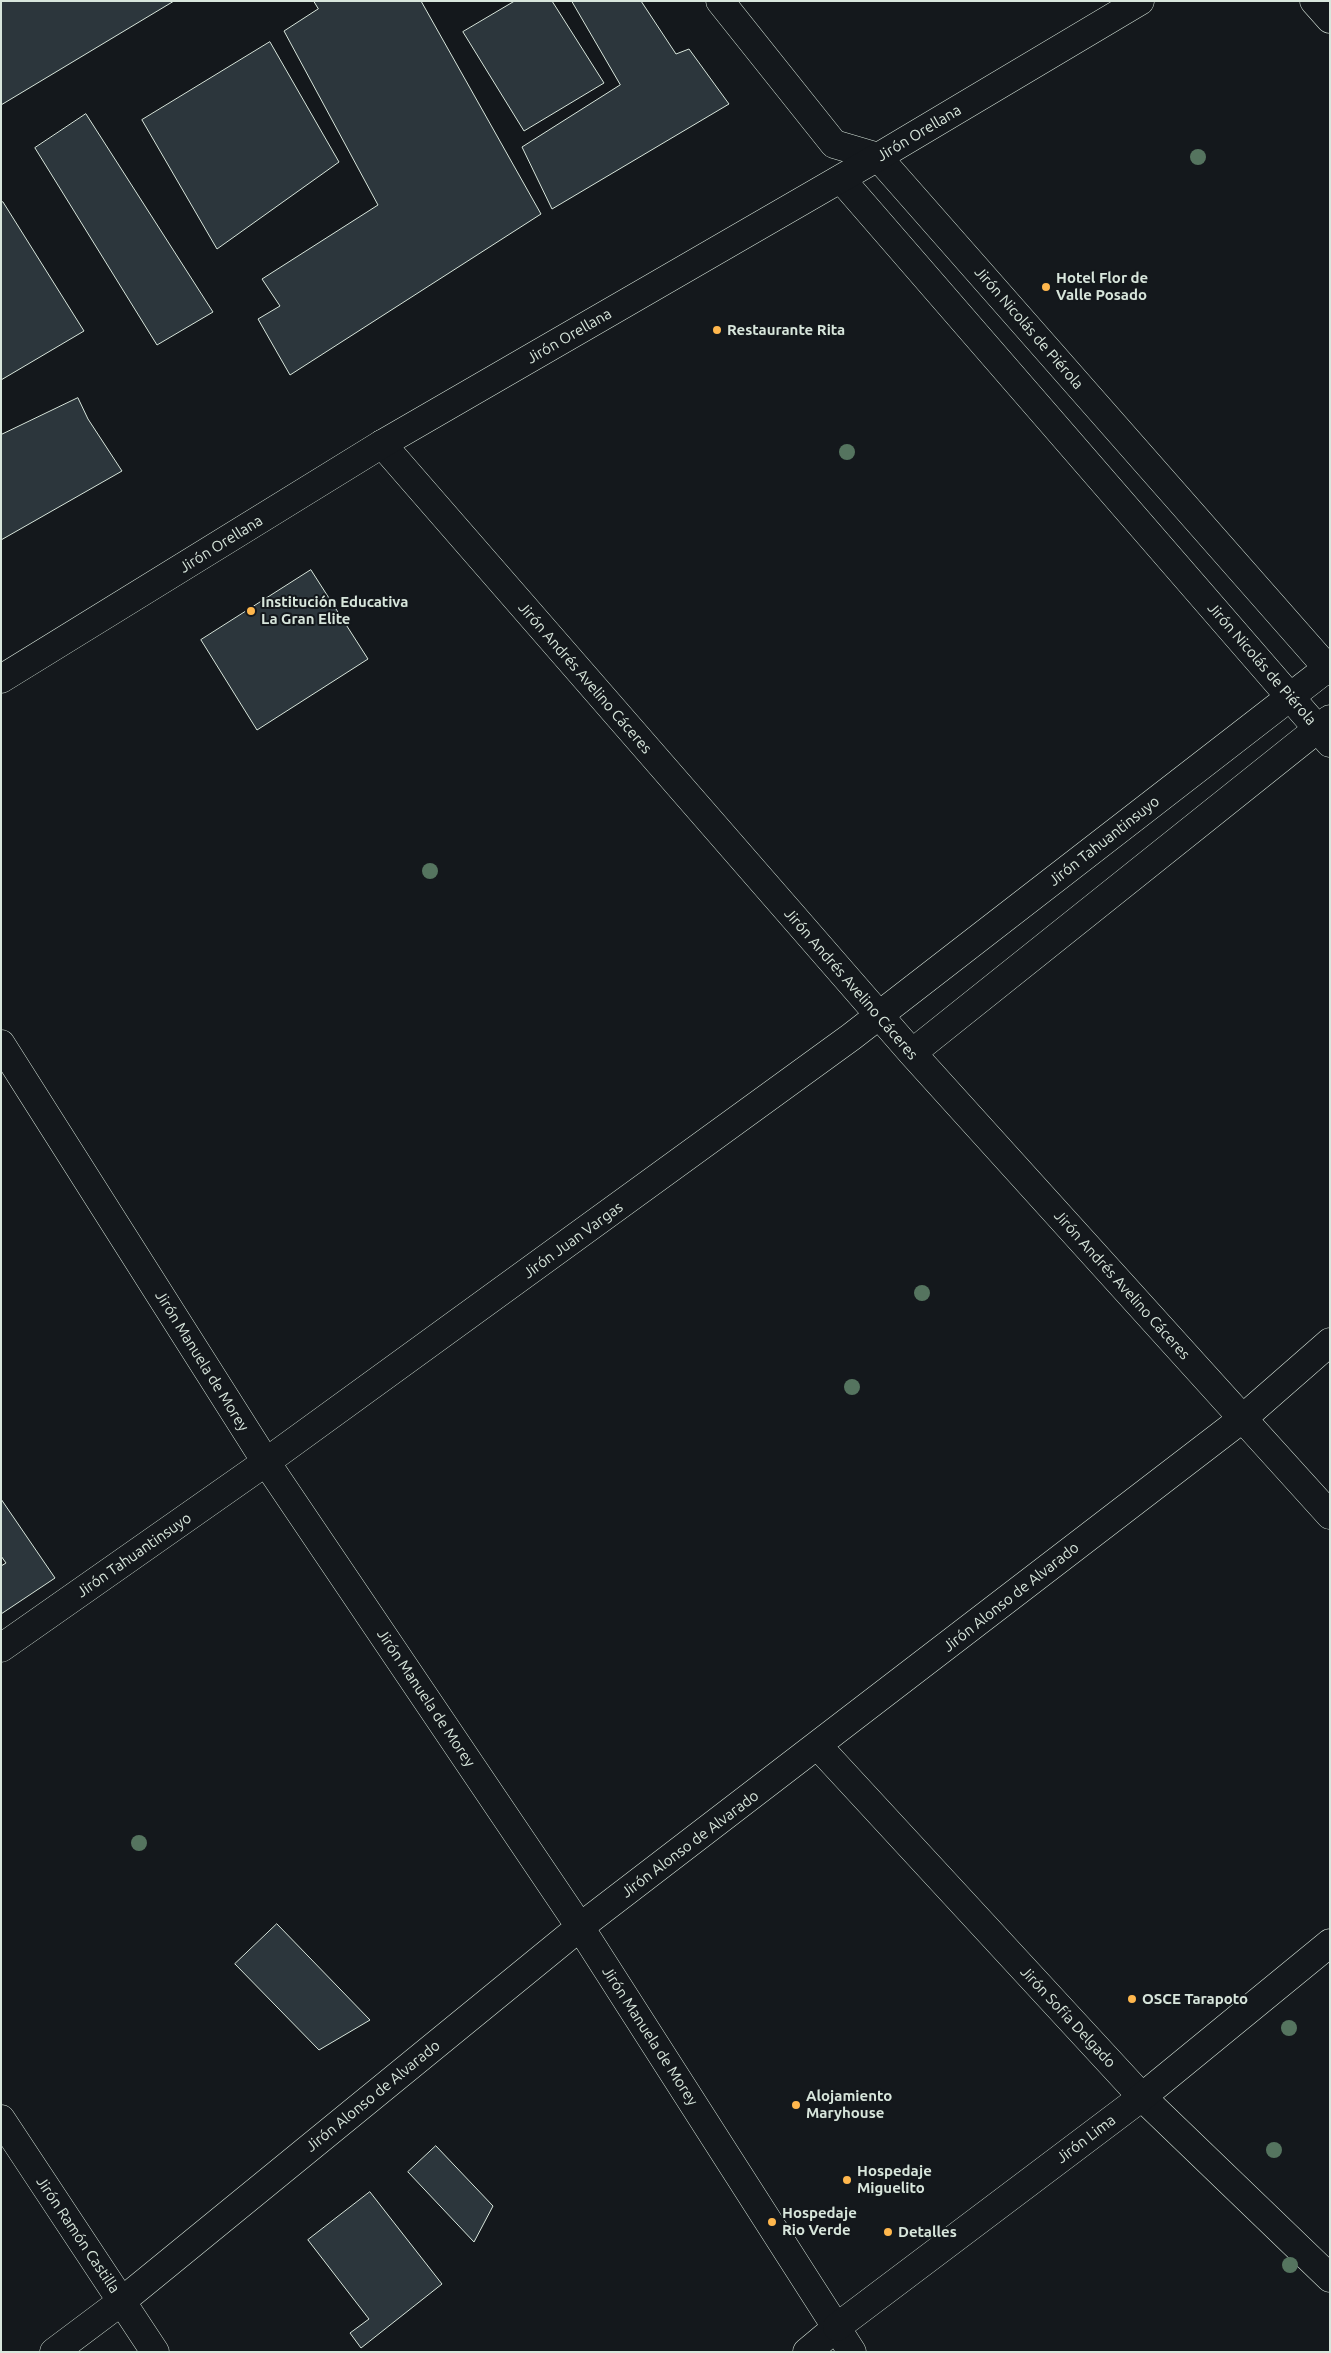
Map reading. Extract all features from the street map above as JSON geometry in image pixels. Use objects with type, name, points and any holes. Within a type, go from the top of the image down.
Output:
[{"type":"street","points":[[720,1],[834,144],[878,157]]},
{"type":"street","name":"Jirón Orellana","points":[[1,679],[382,444],[878,157],[1140,1]]},
{"type":"street","points":[[1314,1],[1330,19]]},
{"type":"street","name":"Jirón Nicolás de Piérola","points":[[878,157],[1329,668]]},
{"type":"street","name":"Jirón Nicolás de Piérola","points":[[840,179],[1290,696],[1326,730]]},
{"type":"street","name":"Jirón Andrés Avelino Cáceres","points":[[382,444],[912,1054],[1330,1515]]},
{"type":"street","name":"Jirón Tahuantinsuyo","points":[[879,1016],[1290,696],[1329,668]]},
{"type":"street","points":[[912,1054],[1326,730]]},
{"type":"street","name":"Jirón Juan Vargas","points":[[266,1462],[879,1016]]},
{"type":"street","name":"Jirón Manuela de Morey","points":[[1,1044],[266,1462],[580,1927],[852,2352]]},
{"type":"street","name":"Jirón Alonso de Alvarado","points":[[54,2352],[122,2301],[580,1927],[1242,1419],[1330,1342]]},
{"type":"street","name":"Jirón Tahuantinsuyo","points":[[1,1648],[266,1462]]},
{"type":"street","name":"Jirón Sofía Delgado","points":[[818,1746],[1142,2097],[1330,2278]]},
{"type":"street","name":"Jirón Lima","points":[[807,2352],[837,2327],[1142,2097],[1330,1943]]},
{"type":"street","name":"Jirón Ramón Castilla","points":[[1,2120],[154,2352]]},
{"type":"building","points":[[1,1],[174,1],[1,105]]},
{"type":"building","points":[[314,1],[421,1],[541,214],[290,375],[258,319],[280,306],[262,279],[378,205],[284,31],[318,9]]},
{"type":"building","points":[[515,1],[552,1],[604,83],[524,131],[463,32]]},
{"type":"building","points":[[572,1],[641,1],[676,54],[689,49],[729,104],[552,209],[522,147],[620,85]]},
{"type":"building","points":[[270,42],[339,162],[217,249],[142,120]]},
{"type":"building","points":[[86,114],[213,312],[157,345],[35,148]]},
{"type":"building","points":[[3,202],[84,331],[1,380],[1,203]]},
{"type":"building","points":[[78,398],[88,419],[122,471],[1,540],[1,435]]},
{"type":"building","points":[[311,570],[368,659],[257,730],[201,640]]},
{"type":"building","points":[[1,1499],[55,1578],[1,1614],[1,1566],[6,1563],[1,1556]]},
{"type":"building","points":[[277,1924],[370,2020],[319,2050],[235,1964]]},
{"type":"building","points":[[436,2146],[493,2206],[474,2242],[408,2172]]},
{"type":"building","points":[[370,2192],[442,2284],[361,2348],[350,2333],[369,2319],[308,2240]]},
{"type":"place","name":"Hotel Flor de Valle Posado","points":[[1046,287]]},
{"type":"place","name":"Restaurante Rita","points":[[717,330]]},
{"type":"place","name":"Institución Educativa La Gran Elite","points":[[251,611]]},
{"type":"place","name":"OSCE Tarapoto","points":[[1132,1999]]},
{"type":"place","name":"Alojamiento Maryhouse","points":[[796,2105]]},
{"type":"place","name":"Hospedaje Miguelito","points":[[847,2180]]},
{"type":"place","name":"Hospedaje Rio Verde","points":[[772,2222]]},
{"type":"place","name":"Detalles","points":[[888,2232]]}]
